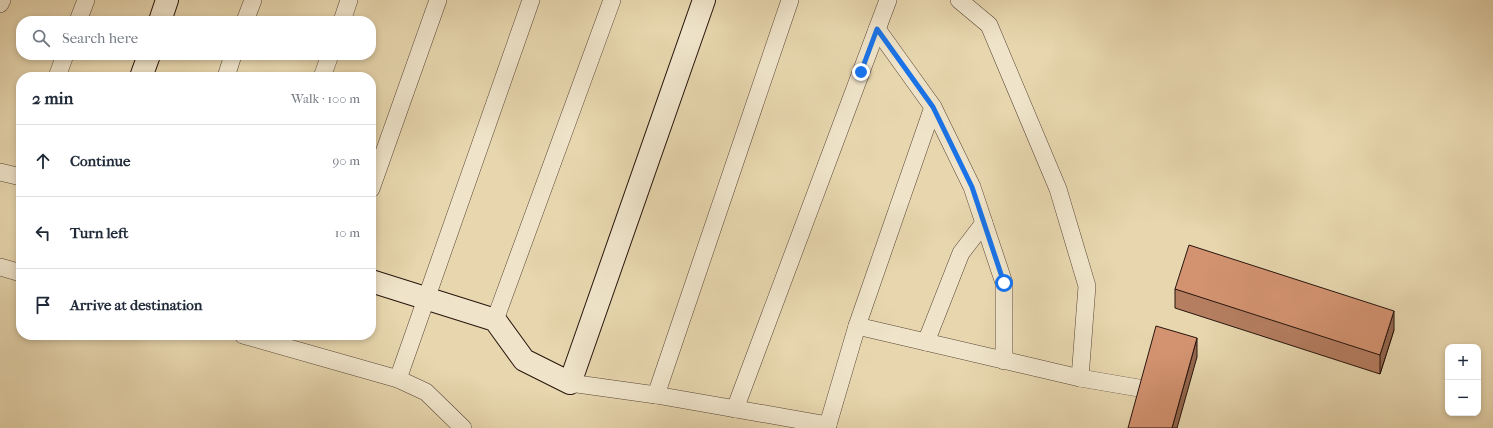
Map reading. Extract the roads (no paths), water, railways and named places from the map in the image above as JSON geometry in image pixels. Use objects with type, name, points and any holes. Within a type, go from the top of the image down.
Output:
[{"type":"street","points":[[0,4],[2,0]]},
{"type":"street","points":[[80,16],[86,0]]},
{"type":"street","points":[[162,16],[167,0]]},
{"type":"street","points":[[247,16],[252,0]]},
{"type":"street","points":[[344,16],[349,0]]},
{"type":"street","points":[[376,175],[438,0]]},
{"type":"street","points":[[398,378],[531,0]]},
{"type":"street","points":[[495,320],[612,0]]},
{"type":"street","points":[[570,383],[704,0]]},
{"type":"street","points":[[656,395],[790,0]]},
{"type":"street","points":[[735,409],[888,0]]},
{"type":"street","points":[[959,0],[989,25],[1058,189],[1088,286],[1080,378]]},
{"type":"street","points":[[877,29],[933,107],[972,187],[1004,283],[1004,360]]},
{"type":"street","points":[[59,72],[63,60]]},
{"type":"street","points":[[143,72],[146,60]]},
{"type":"street","points":[[228,72],[231,60]]},
{"type":"street","points":[[324,72],[328,60]]},
{"type":"street","points":[[376,283],[495,320],[524,360],[570,383],[656,395],[827,426],[857,326],[933,107]]},
{"type":"street","points":[[0,172],[16,175]]},
{"type":"street","points":[[926,342],[962,253],[984,223]]},
{"type":"street","points":[[0,267],[16,271]]},
{"type":"street","points":[[857,326],[1080,378],[1170,393]]},
{"type":"street","points":[[261,340],[398,378],[426,392],[463,428]]}]
